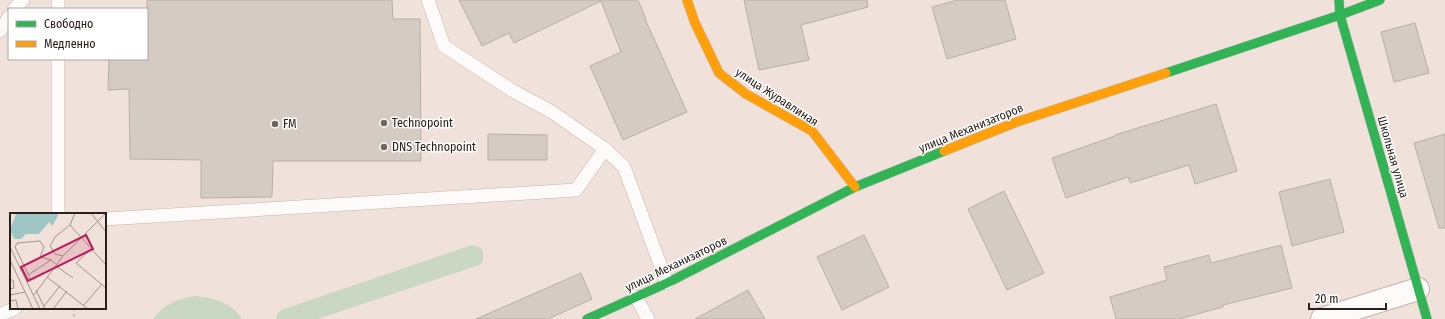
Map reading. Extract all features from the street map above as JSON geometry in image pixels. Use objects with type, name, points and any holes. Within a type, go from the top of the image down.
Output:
[{"type":"street","name":"улица Журавлиная","points":[[686,0],[695,23],[719,73],[746,94],[812,131],[855,187]]},
{"type":"street","name":"Школьная улица","points":[[1339,0],[1340,15],[1427,319]]},
{"type":"street","name":"улица Механизаторов","points":[[587,319],[667,283],[855,187],[1014,123],[1340,15],[1380,0]]},
{"type":"street","points":[[1322,319],[1418,289]]},
{"type":"lane","points":[[15,8],[23,0]]},
{"type":"lane","points":[[428,0],[444,46],[513,91],[552,112],[605,149],[624,167],[667,283]]},
{"type":"lane","points":[[0,31],[8,19]]},
{"type":"lane","points":[[58,60],[58,213]]},
{"type":"lane","points":[[106,219],[576,190],[605,149]]},
{"type":"lane","points":[[636,297],[648,319]]},
{"type":"lane","points":[[0,315],[14,309]]},
{"type":"green space","points":[[472,245],[481,248],[482,250],[483,260],[479,265],[318,319],[276,319],[277,314],[281,310]]},
{"type":"green space","points":[[196,296],[209,298],[228,305],[242,319],[153,319],[162,309],[177,300]]},
{"type":"building","name":"FM","points":[[147,0],[392,0],[393,19],[420,19],[421,161],[273,161],[272,197],[201,198],[201,160],[130,159],[129,89],[108,90],[109,60],[148,60]]},
{"type":"building","points":[[459,0],[638,0],[645,19],[687,112],[623,140],[590,66],[621,52],[601,1],[514,43],[509,33],[482,46]]},
{"type":"building","points":[[744,0],[867,0],[868,7],[801,25],[809,60],[759,70]]},
{"type":"building","points":[[957,0],[1005,0],[1016,39],[947,59],[932,7]]},
{"type":"building","points":[[1415,23],[1429,73],[1394,82],[1381,32]]},
{"type":"building","points":[[1216,104],[1237,171],[1195,184],[1189,165],[1130,183],[1128,177],[1066,198],[1052,158],[1115,135]]},
{"type":"building","points":[[488,134],[547,135],[547,160],[488,160]]},
{"type":"building","points":[[1445,134],[1445,228],[1439,228],[1414,143]]},
{"type":"building","points":[[1330,179],[1344,232],[1292,246],[1279,192]]},
{"type":"building","points":[[1004,191],[1044,273],[1007,290],[968,209]]},
{"type":"building","points":[[864,235],[889,287],[842,310],[817,257]]},
{"type":"building","points":[[1281,245],[1292,288],[1223,305],[1223,307],[1179,319],[1116,319],[1110,297],[1167,280],[1164,267],[1209,255],[1211,263]]},
{"type":"building","points":[[581,273],[592,299],[548,319],[476,319]]},
{"type":"building","points":[[748,290],[765,319],[695,319]]},
{"type":"traffic: fast","points":[[1166,73],[1340,15],[1380,0]]},
{"type":"traffic: fast","points":[[1339,1],[1340,15],[1427,319]]},
{"type":"traffic: fast","points":[[587,319],[667,283],[855,187],[944,151]]},
{"type":"traffic: slow","points":[[687,0],[695,23],[719,73],[746,94],[812,131],[855,187]]},
{"type":"traffic: slow","points":[[944,151],[1014,123],[1166,73]]},
{"type":"place","name":"Technopoint","points":[[384,123]]},
{"type":"place","name":"FM","points":[[275,124]]},
{"type":"place","name":"DNS Technopoint","points":[[384,147]]}]
